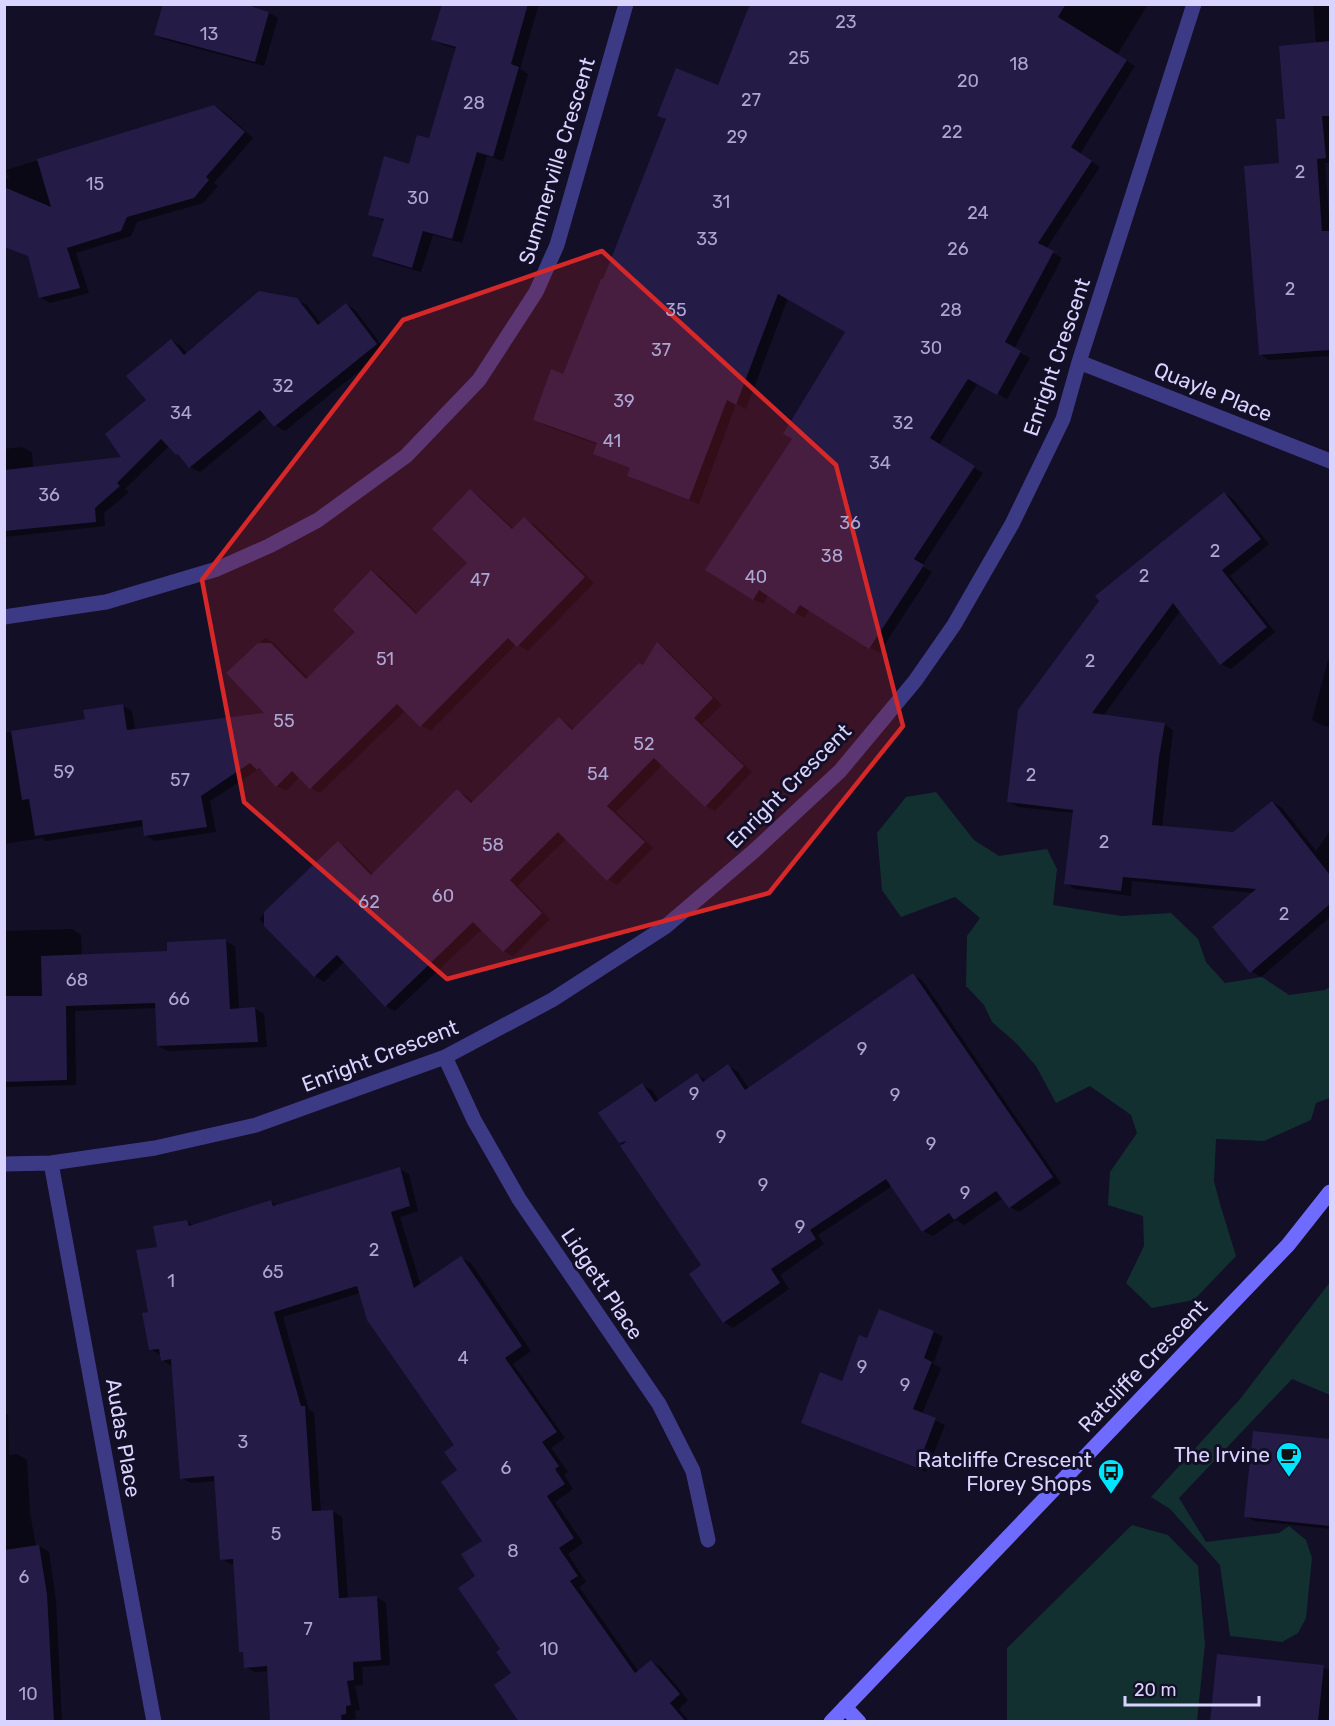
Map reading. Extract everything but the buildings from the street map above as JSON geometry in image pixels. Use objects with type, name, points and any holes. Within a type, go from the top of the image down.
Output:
[{"type":"street","name":"Summerville Crescent","points":[[4,617],[106,602],[217,569],[269,546],[318,520],[406,456],[479,380],[536,292],[557,245],[626,4]]},
{"type":"street","name":"Enright Crescent","points":[[4,1164],[51,1163],[155,1148],[256,1125],[445,1057],[552,1000],[665,927],[754,851],[840,771],[915,681],[954,625],[1012,524],[1063,419],[1079,362],[1194,4]]},
{"type":"street","name":"Quayle Place","points":[[1079,362],[1330,461]]},
{"type":"street","name":"Lidgett Place","points":[[445,1057],[474,1120],[519,1199],[659,1404],[693,1471],[708,1540]]},
{"type":"street","name":"Audas Place","points":[[51,1163],[154,1722]]},
{"type":"street","name":"Ratcliffe Crescent","points":[[831,1722],[1288,1245],[1330,1192]]},
{"type":"street","points":[[845,1707],[859,1722]]},
{"type":"highlighted area","points":[[602,251],[836,465],[903,726],[769,893],[447,979],[244,802],[202,580],[403,320]]},
{"type":"green space","points":[[936,792],[974,840],[999,856],[1047,849],[1057,869],[1053,905],[1121,916],[1171,913],[1198,939],[1206,962],[1225,983],[1262,977],[1289,995],[1325,990],[1330,987],[1330,1098],[1316,1103],[1311,1120],[1264,1141],[1216,1139],[1214,1181],[1236,1256],[1194,1300],[1152,1308],[1126,1283],[1144,1246],[1143,1216],[1108,1205],[1110,1172],[1137,1133],[1131,1115],[1090,1086],[1056,1103],[1036,1066],[1016,1043],[992,1022],[984,1005],[966,986],[967,936],[980,918],[955,897],[901,917],[882,890],[877,833],[906,797]]},
{"type":"green space","points":[[1330,1282],[1330,1395],[1292,1379],[1179,1498],[1206,1542],[1279,1533],[1289,1526],[1306,1540],[1312,1558],[1306,1618],[1298,1633],[1282,1642],[1230,1636],[1220,1565],[1170,1509],[1151,1497],[1240,1399]]},
{"type":"green space","points":[[1132,1525],[1168,1535],[1198,1566],[1205,1644],[1197,1721],[1007,1721],[1007,1648]]},
{"type":"place","name":"The Irvine","points":[[1289,1478]]},
{"type":"place","name":"Ratcliffe Crescent Florey Shops","points":[[1111,1495]]}]
